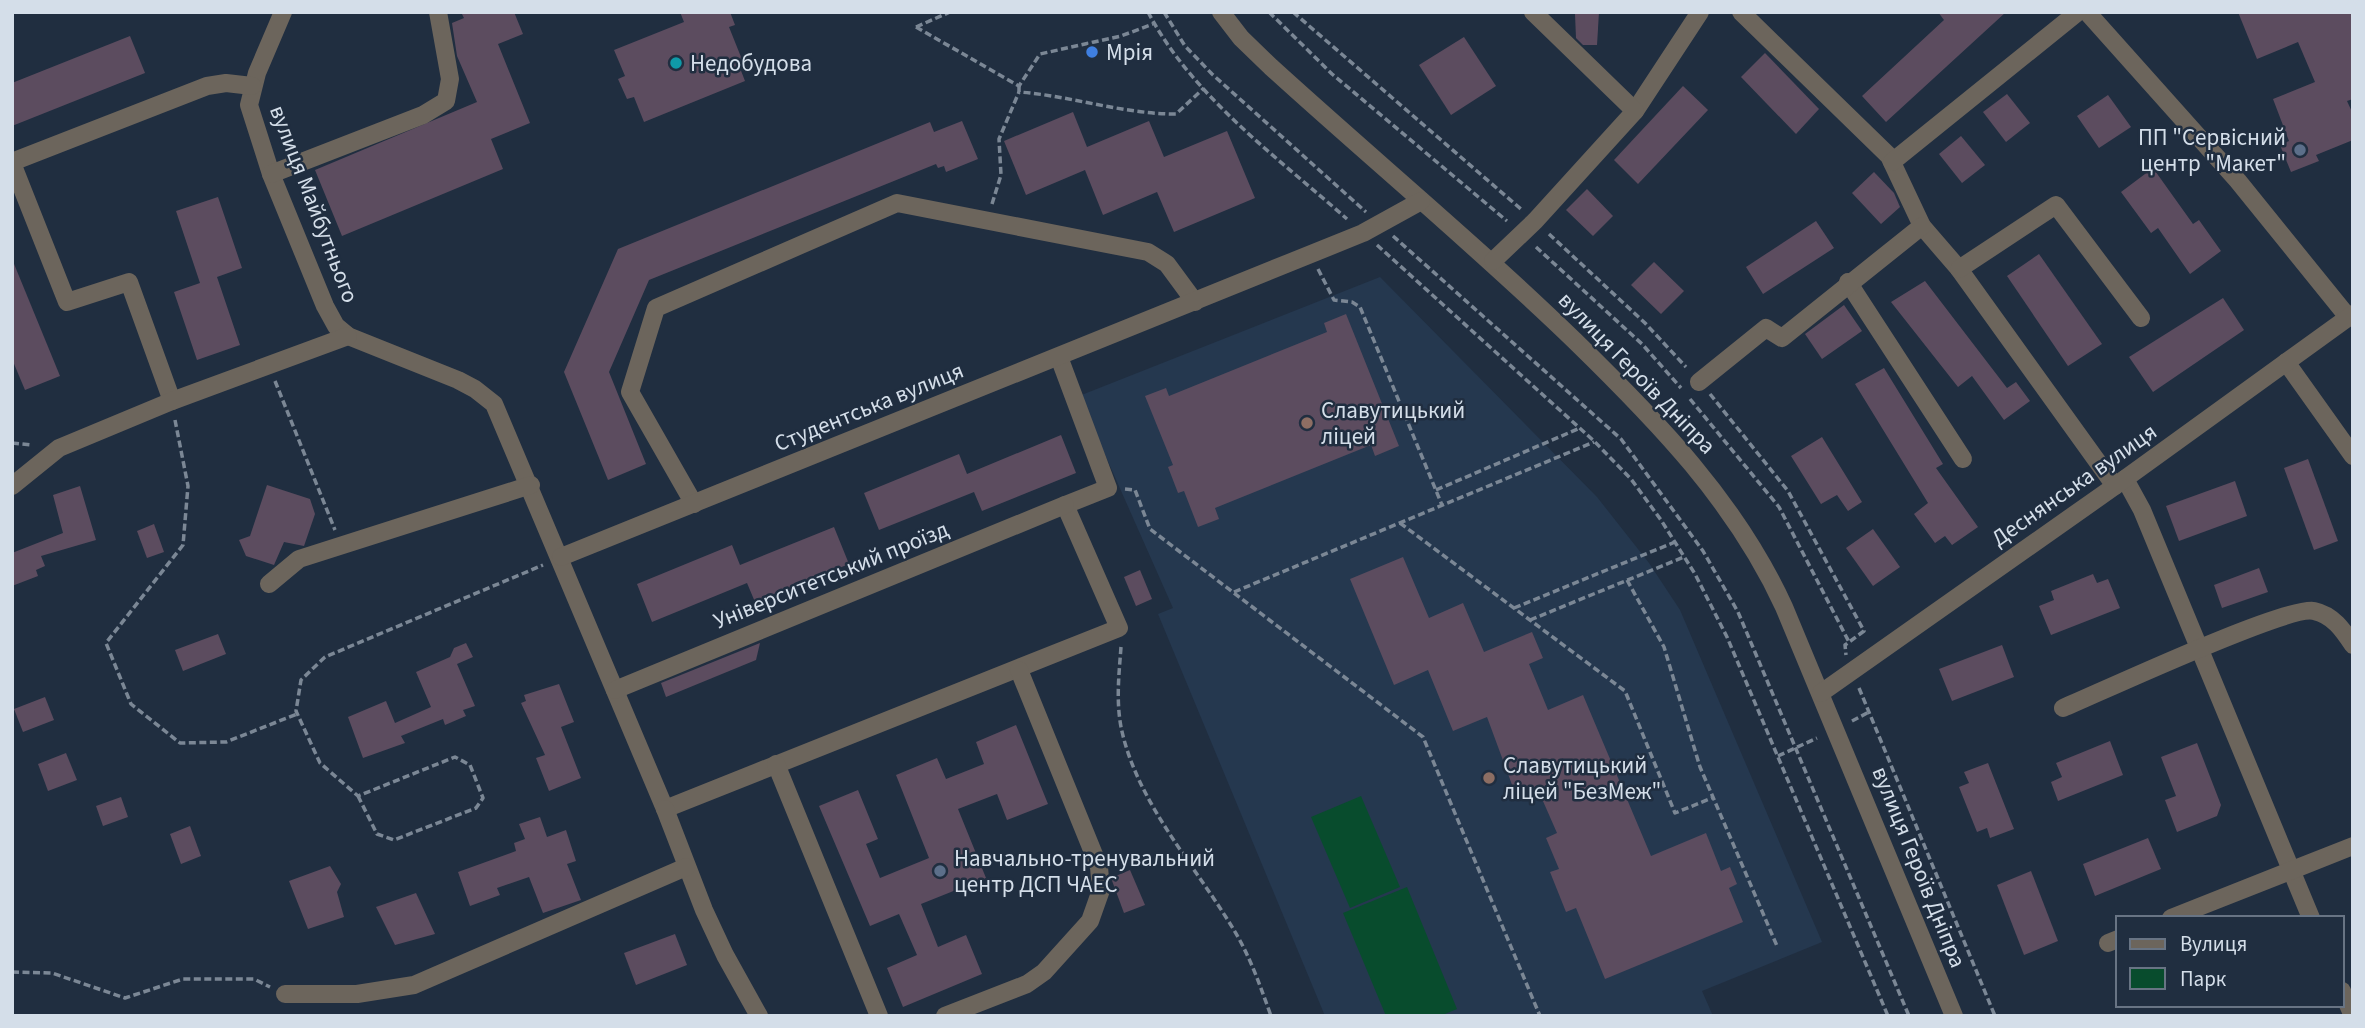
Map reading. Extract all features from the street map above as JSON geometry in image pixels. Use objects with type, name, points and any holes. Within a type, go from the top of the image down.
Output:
[{"type":"street","name":"вулиця Майбутнього","points":[[283,12],[252,86],[251,115],[271,174],[325,306],[336,326],[348,336],[458,380],[486,397],[505,424],[725,956],[759,1016]]},
{"type":"street","points":[[271,174],[423,114],[446,102],[450,79],[438,12]]},
{"type":"street","name":"вулиця Героїв Дніпра","points":[[1221,12],[1271,67],[1421,201],[1493,261],[1657,422],[1717,494],[1764,565],[1821,693],[1954,1016]]},
{"type":"street","points":[[1533,12],[1635,111]]},
{"type":"street","points":[[1493,261],[1529,227],[1635,111],[1700,12]]},
{"type":"street","points":[[1741,12],[1889,156],[1922,226],[1959,269],[2142,510],[2310,916]]},
{"type":"street","points":[[1892,162],[2078,12]]},
{"type":"street","points":[[2087,12],[2214,152],[2350,316]]},
{"type":"street","points":[[172,401],[129,282],[67,302],[12,162],[207,86],[226,83],[252,86]]},
{"type":"street","name":"Студентська вулиця","points":[[561,557],[1312,254],[1371,228],[1421,201]]},
{"type":"street","points":[[694,504],[630,392],[656,308],[897,203],[986,223],[1128,247],[1155,255],[1167,264],[1195,302]]},
{"type":"street","points":[[1959,269],[2056,205],[2141,318]]},
{"type":"street","points":[[1699,382],[1766,328],[1782,338],[1922,226]]},
{"type":"street","points":[[1849,282],[1963,459]]},
{"type":"street","name":"Деснянська вулиця","points":[[1821,693],[2120,483],[2350,316]]},
{"type":"street","points":[[12,486],[60,448],[172,401],[348,336]]},
{"type":"street","points":[[1059,357],[1108,488]]},
{"type":"street","points":[[2286,362],[2353,456]]},
{"type":"street","points":[[269,584],[299,559],[531,485]]},
{"type":"street","name":"Університетський проїзд","points":[[615,691],[1108,488]]},
{"type":"street","points":[[665,809],[992,676],[1019,670],[1119,628],[1065,505]]},
{"type":"street","points":[[2063,708],[2199,650],[2305,610],[2333,619],[2353,645]]},
{"type":"street","points":[[944,1016],[1039,976],[1090,921],[1099,902],[1099,867],[1019,670]]},
{"type":"street","points":[[776,764],[879,1016]]},
{"type":"street","points":[[2176,916],[2353,846]]},
{"type":"street","points":[[285,994],[357,994],[414,985],[687,867]]},
{"type":"street","points":[[2344,996],[2353,1016]]},
{"type":"path","points":[[950,12],[916,27],[1019,86]]},
{"type":"path","points":[[1147,12],[1172,53],[1204,88],[1621,439],[1703,551],[1738,612],[1909,1016]]},
{"type":"path","points":[[1164,12],[1185,46],[1212,74],[1631,479],[1685,557],[1727,637],[1888,1016]]},
{"type":"path","points":[[1269,12],[1332,74],[1529,227],[1645,323],[1699,382],[1774,472],[1802,514],[1864,631],[1849,642],[1844,650],[1995,1016]]},
{"type":"path","points":[[1293,12],[1529,227],[1642,344],[1756,476],[1789,524],[1849,642]]},
{"type":"path","points":[[986,223],[1001,175],[999,139],[1019,92],[1019,86],[1040,54],[1121,36],[1153,23]]},
{"type":"path","points":[[1019,92],[1053,94],[1148,114],[1176,114],[1204,88]]},
{"type":"path","points":[[1312,254],[1334,300],[1352,302],[1360,307],[1442,505]]},
{"type":"path","points":[[269,366],[341,545]]},
{"type":"path","points":[[172,401],[188,486],[183,545],[106,643],[131,704],[180,743],[226,742],[297,714]]},
{"type":"path","points":[[1436,490],[1580,428]]},
{"type":"path","points":[[1234,593],[1594,441]]},
{"type":"path","points":[[1108,488],[1135,490],[1150,529],[1423,737],[1540,1016]]},
{"type":"path","points":[[1400,523],[1625,691],[1675,813],[1712,798]]},
{"type":"path","points":[[1514,608],[1675,542]]},
{"type":"path","points":[[358,796],[455,757],[470,765],[483,797],[476,808],[394,840],[377,834],[358,796],[320,763],[297,714],[301,680],[325,657],[561,557]]},
{"type":"path","points":[[1530,620],[1685,557]]},
{"type":"path","points":[[1627,580],[1669,660],[1696,754],[1712,798],[1742,859],[1777,946]]},
{"type":"path","points":[[1119,628],[1122,642],[1118,703],[1129,753],[1161,817],[1247,953],[1271,1016]]},
{"type":"path","points":[[12,972],[52,973],[125,998],[183,979],[254,979],[285,994]]},
{"type":"shaded area","name":"Славутицький ліцей \"БезМеж\"","points":[[1380,277],[1597,497],[1649,563],[1680,610],[1822,942],[1702,991],[1713,1016],[1325,1016],[1158,614],[1173,608],[1079,396]]},
{"type":"green space","points":[[1361,796],[1400,887],[1350,908],[1311,817]]},
{"type":"green space","points":[[1407,887],[1457,1009],[1440,1016],[1386,1016],[1343,913]]},
{"type":"building","points":[[461,12],[514,12],[523,34],[498,44],[530,123],[491,139],[503,169],[342,236],[315,170],[477,102],[457,56],[452,23],[464,18]]},
{"type":"building","points":[[680,12],[730,12],[735,25],[729,27],[743,62],[738,63],[745,81],[644,122],[634,97],[627,99],[618,79],[625,76],[614,50],[684,22]]},
{"type":"building","points":[[1599,12],[1597,45],[1583,45],[1576,38],[1575,14]]},
{"type":"building","points":[[1938,12],[2006,12],[1886,122],[1862,96],[1944,20]]},
{"type":"building","points":[[2238,12],[2353,12],[2353,99],[2347,101],[2353,114],[2353,140],[2316,155],[2319,161],[2291,172],[2280,145],[2289,141],[2273,99],[2315,82],[2298,42],[2257,59]]},
{"type":"building","points":[[130,36],[145,73],[12,126],[12,83]]},
{"type":"building","points":[[1464,37],[1496,86],[1451,115],[1419,65]]},
{"type":"building","points":[[1765,53],[1819,109],[1796,134],[1741,77]]},
{"type":"building","points":[[1683,86],[1708,110],[1638,184],[1614,160]]},
{"type":"building","points":[[2007,94],[2030,123],[2006,142],[1983,112]]},
{"type":"building","points":[[2108,95],[2131,127],[2099,148],[2077,116]]},
{"type":"building","points":[[1073,112],[1087,147],[1149,121],[1164,157],[1227,131],[1255,198],[1174,232],[1157,192],[1103,215],[1085,170],[1026,195],[1004,141]]},
{"type":"building","points":[[962,121],[978,159],[946,172],[944,166],[938,168],[936,164],[649,280],[609,372],[646,464],[608,480],[564,372],[618,249],[930,122],[934,132]]},
{"type":"building","points":[[1961,136],[1985,165],[1962,183],[1939,154]]},
{"type":"building","points":[[2153,168],[2193,224],[2199,220],[2221,251],[2190,274],[2158,228],[2151,233],[2121,192]]},
{"type":"building","points":[[1874,172],[1894,193],[1900,207],[1881,224],[1852,193]]},
{"type":"building","points":[[1587,189],[1613,216],[1593,236],[1566,210]]},
{"type":"building","points":[[218,197],[242,268],[217,277],[240,345],[197,360],[174,292],[200,283],[176,211]]},
{"type":"building","points":[[1816,221],[1834,248],[1763,294],[1746,267]]},
{"type":"building","points":[[2039,254],[2102,344],[2068,366],[2007,276]]},
{"type":"building","points":[[12,259],[60,376],[25,390],[12,359]]},
{"type":"building","points":[[1654,262],[1684,291],[1661,314],[1631,285]]},
{"type":"building","points":[[1925,281],[2007,388],[2016,382],[2030,401],[2004,420],[1972,376],[1958,387],[1891,302]]},
{"type":"building","points":[[2223,298],[2244,330],[2153,392],[2129,357]]},
{"type":"building","points":[[1844,305],[1862,331],[1822,359],[1805,334]]},
{"type":"building","points":[[1346,314],[1399,446],[1375,456],[1371,445],[1215,508],[1219,519],[1198,527],[1184,491],[1178,493],[1168,467],[1173,465],[1145,396],[1166,388],[1169,396],[1327,332],[1324,323]]},
{"type":"building","points":[[1884,368],[1943,464],[1936,468],[1978,527],[1952,545],[1945,536],[1935,543],[1914,514],[1928,503],[1855,384]]},
{"type":"building","points":[[1061,435],[1076,473],[982,511],[974,492],[879,530],[864,493],[959,454],[967,474]]},
{"type":"building","points":[[1822,437],[1862,502],[1848,511],[1837,495],[1821,504],[1791,456]]},
{"type":"building","points":[[2308,459],[2338,541],[2314,550],[2284,468]]},
{"type":"building","points":[[2235,481],[2247,516],[2179,541],[2166,506]]},
{"type":"building","points":[[267,485],[310,499],[315,514],[304,546],[284,542],[274,565],[246,556],[239,540],[250,536]]},
{"type":"building","points":[[80,486],[96,540],[41,556],[45,566],[36,570],[38,576],[12,586],[12,553],[63,533],[53,495]]},
{"type":"building","points":[[154,524],[164,552],[147,558],[137,531]]},
{"type":"building","points":[[834,527],[849,564],[755,602],[747,583],[652,622],[637,584],[732,545],[740,565]]},
{"type":"building","points":[[1873,529],[1900,567],[1873,586],[1846,548]]},
{"type":"building","name":"Славутицький ліцей \"БезМеж\"","points":[[1403,557],[1429,618],[1463,603],[1484,652],[1532,632],[1543,658],[1529,664],[1548,710],[1583,695],[1651,856],[1706,833],[1721,871],[1730,867],[1737,884],[1729,888],[1743,922],[1605,979],[1576,908],[1566,912],[1550,872],[1559,869],[1546,838],[1557,833],[1539,792],[1518,801],[1487,717],[1453,731],[1428,670],[1394,685],[1350,579]]},
{"type":"building","points":[[2259,568],[2268,592],[2222,608],[2214,585]]},
{"type":"building","points":[[1140,570],[1152,599],[1136,606],[1124,577]]},
{"type":"building","points":[[2093,574],[2097,583],[2108,579],[2120,608],[2051,635],[2039,606],[2054,600],[2051,591]]},
{"type":"building","points":[[218,634],[226,654],[183,671],[175,650]]},
{"type":"building","points":[[466,643],[473,657],[457,664],[475,706],[463,710],[466,716],[445,725],[443,719],[401,736],[405,743],[363,758],[348,717],[386,701],[395,723],[431,707],[416,672],[450,657],[454,648]]},
{"type":"building","points":[[760,643],[756,660],[666,697],[661,683]]},
{"type":"building","points":[[2002,645],[2014,677],[1952,701],[1939,669]]},
{"type":"building","points":[[559,684],[574,722],[561,727],[581,778],[549,791],[536,758],[545,755],[521,703],[526,701],[524,695]]},
{"type":"building","points":[[45,697],[54,720],[23,732],[14,709]]},
{"type":"building","name":"Навчально-тренувальний центр ДСП ЧАЕС","points":[[1016,725],[1048,804],[1007,820],[997,794],[958,809],[986,878],[921,904],[938,947],[966,935],[982,974],[903,1007],[887,968],[917,955],[899,914],[870,926],[819,806],[858,790],[878,839],[866,844],[880,878],[929,858],[896,775],[937,758],[946,779],[984,764],[976,742]]},
{"type":"building","points":[[2110,741],[2123,775],[2058,801],[2051,782],[2062,777],[2056,763]]},
{"type":"building","points":[[2197,743],[2221,805],[2217,816],[2177,832],[2165,800],[2176,796],[2161,757]]},
{"type":"building","points":[[66,753],[77,780],[48,791],[38,764]]},
{"type":"building","points":[[1988,763],[2014,829],[1990,838],[1987,828],[1977,832],[1959,787],[1969,783],[1964,772]]},
{"type":"building","points":[[121,797],[128,817],[103,826],[96,806]]},
{"type":"building","points":[[540,817],[547,837],[566,830],[576,861],[567,864],[581,900],[543,913],[529,877],[497,888],[500,895],[470,906],[458,872],[516,851],[514,843],[525,839],[519,824]]},
{"type":"building","points":[[190,826],[201,856],[181,864],[170,834]]},
{"type":"building","points":[[2148,838],[2161,869],[2095,896],[2083,864]]},
{"type":"building","points":[[330,866],[341,884],[337,892],[344,917],[308,929],[289,881]]},
{"type":"building","points":[[1130,870],[1145,905],[1124,913],[1111,878]]},
{"type":"building","points":[[2031,871],[2058,941],[2024,955],[1997,885]]},
{"type":"building","points":[[416,893],[435,934],[395,945],[376,907]]},
{"type":"building","points":[[675,934],[687,965],[636,985],[624,953]]},
{"type":"place","name":"Мрiя","points":[[1092,52]]},
{"type":"place","name":"Недобудова","points":[[676,63]]},
{"type":"place","name":"ПП \"Сервісний центр \"Макет\"","points":[[2300,150]]},
{"type":"place","name":"Славутицький ліцей","points":[[1307,423]]},
{"type":"place","name":"Славутицький ліцей \"БезМеж\"","points":[[1489,778]]},
{"type":"place","name":"Навчально-тренувальний центр ДСП ЧАЕС","points":[[940,871]]}]
